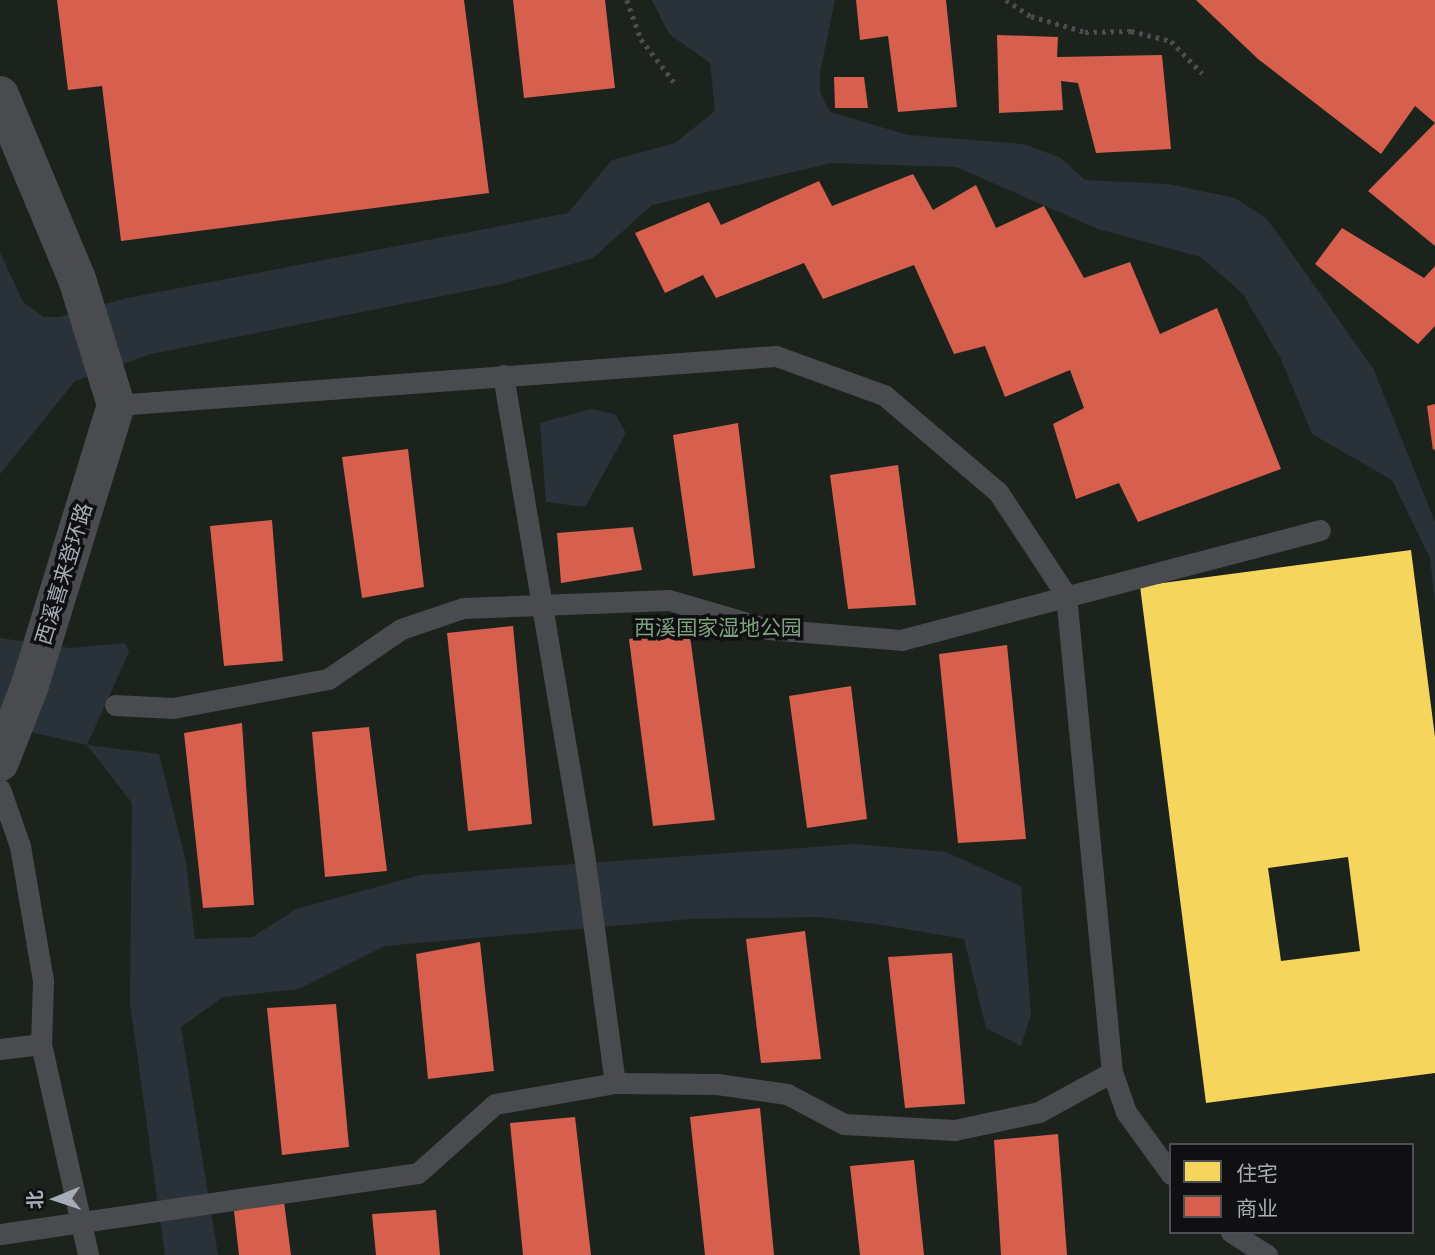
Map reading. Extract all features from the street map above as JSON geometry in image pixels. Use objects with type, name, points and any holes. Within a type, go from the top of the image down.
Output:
[{"type":"street","points":[[0,95],[77,279],[114,394]]},
{"type":"street","name":"西溪喜来登环路","points":[[0,762],[30,685],[114,394]]},
{"type":"lane","points":[[114,394],[503,375],[776,356],[884,395],[998,492],[1066,595],[1112,1072],[1126,1111],[1169,1171]]},
{"type":"lane","points":[[503,375],[584,854],[615,1083]]},
{"type":"lane","points":[[115,705],[173,708],[328,679],[401,629],[463,608],[669,600],[768,629],[901,640],[1320,530]]},
{"type":"lane","points":[[0,789],[20,846],[43,981],[41,1044],[85,1220],[88,1255]]},
{"type":"lane","points":[[0,1049],[41,1044]]},
{"type":"lane","points":[[0,1234],[143,1210],[418,1173],[495,1104],[615,1083],[741,1087],[787,1094],[844,1124],[955,1130],[1039,1112],[1112,1072]]},
{"type":"lane","points":[[1234,1234],[1267,1255]]},
{"type":"path","points":[[627,0],[640,39],[674,82]]},
{"type":"path","points":[[1006,0],[1031,16],[1085,32],[1131,31],[1171,41],[1202,72]]},
{"type":"green space","name":"西溪国家湿地公园","points":[[0,0],[1435,0],[1435,1255],[0,1255]]},
{"type":"shaded area","points":[[652,0],[835,0],[820,72],[820,92],[830,112],[908,135],[1024,144],[1061,158],[1085,180],[1168,184],[1235,198],[1267,219],[1373,368],[1435,522],[1435,601],[1430,558],[1392,480],[1312,434],[1281,359],[1243,294],[1201,257],[1098,229],[956,167],[831,163],[652,205],[593,258],[502,284],[151,354],[75,381],[0,474],[0,252],[23,302],[44,317],[59,317],[127,298],[568,213],[612,160],[675,143],[715,111],[710,63],[669,34]]},
{"type":"shaded area","points":[[590,409],[615,414],[626,433],[585,507],[546,502],[540,423]]},
{"type":"shaded area","points":[[0,638],[70,648],[125,643],[129,652],[87,745],[0,725]]},
{"type":"shaded area","points":[[87,745],[159,754],[186,862],[195,939],[253,937],[296,909],[420,875],[855,844],[946,852],[1021,886],[1031,1014],[1021,1046],[986,1028],[964,939],[818,917],[691,919],[385,946],[299,989],[223,997],[181,1027],[218,1255],[165,1255],[130,1003],[132,803]]},
{"type":"building: 住宅","points":[[1411,550],[1435,737],[1435,1073],[1206,1103],[1140,586]],"holes":[[[1348,857],[1360,951],[1281,961],[1268,868]]]},
{"type":"building: 商业","points":[[57,0],[464,0],[489,193],[121,241],[102,86],[68,90]]},
{"type":"building: 商业","points":[[513,0],[605,0],[615,88],[524,98]]},
{"type":"building: 商业","points":[[856,0],[946,0],[957,107],[898,112],[888,36],[860,40]]},
{"type":"building: 商业","points":[[1196,0],[1435,0],[1435,123],[1415,106],[1381,154],[1258,59]]},
{"type":"building: 商业","points":[[997,35],[1058,37],[1057,57],[1162,55],[1171,149],[1096,153],[1078,83],[1061,81],[1063,110],[999,113]]},
{"type":"building: 商业","points":[[834,77],[864,77],[868,108],[835,108]]},
{"type":"building: 商业","points":[[1435,123],[1435,246],[1368,191]]},
{"type":"building: 商业","points":[[913,174],[933,210],[976,185],[996,228],[1044,206],[1084,278],[1130,262],[1160,334],[1217,308],[1281,469],[1138,522],[1119,483],[1076,499],[1053,424],[1084,408],[1070,370],[1005,397],[985,346],[954,354],[914,265],[823,299],[804,263],[716,298],[703,275],[665,293],[635,233],[709,202],[721,225],[819,181],[832,206]]},
{"type":"building: 商业","points":[[1342,228],[1424,278],[1435,266],[1435,326],[1418,344],[1315,264]]},
{"type":"building: 商业","points":[[1435,404],[1435,449],[1433,450],[1427,406]]},
{"type":"building: 商业","points":[[738,423],[755,568],[693,576],[673,435]]},
{"type":"building: 商业","points":[[408,449],[424,587],[362,598],[342,457]]},
{"type":"building: 商业","points":[[898,465],[916,605],[848,609],[830,475]]},
{"type":"building: 商业","points":[[272,520],[283,661],[224,666],[210,526]]},
{"type":"building: 商业","points":[[633,527],[642,570],[561,583],[557,533]]},
{"type":"building: 商业","points":[[513,626],[532,824],[468,831],[447,633]]},
{"type":"building: 商业","points":[[689,629],[715,820],[653,826],[629,639]]},
{"type":"building: 商业","points":[[1007,645],[1026,839],[958,843],[939,654]]},
{"type":"building: 商业","points":[[851,686],[867,819],[807,828],[789,696]]},
{"type":"building: 商业","points":[[242,723],[254,905],[203,908],[184,733]]},
{"type":"building: 商业","points":[[369,727],[387,871],[325,877],[312,732]]},
{"type":"building: 商业","points":[[805,931],[821,1059],[761,1063],[746,939]]},
{"type":"building: 商业","points":[[480,942],[494,1071],[428,1079],[416,954]]},
{"type":"building: 商业","points":[[952,953],[965,1104],[905,1108],[888,957]]},
{"type":"building: 商业","points":[[336,1004],[349,1147],[282,1155],[267,1008]]},
{"type":"building: 商业","points":[[760,1108],[774,1255],[705,1255],[690,1117]]},
{"type":"building: 商业","points":[[575,1117],[591,1255],[523,1255],[510,1123]]},
{"type":"building: 商业","points":[[1058,1134],[1067,1255],[1001,1255],[994,1140]]},
{"type":"building: 商业","points":[[914,1160],[924,1255],[860,1255],[850,1166]]},
{"type":"building: 商业","points":[[284,1202],[291,1255],[239,1255],[234,1211]]},
{"type":"building: 商业","points":[[436,1210],[440,1255],[376,1255],[372,1214]]}]
